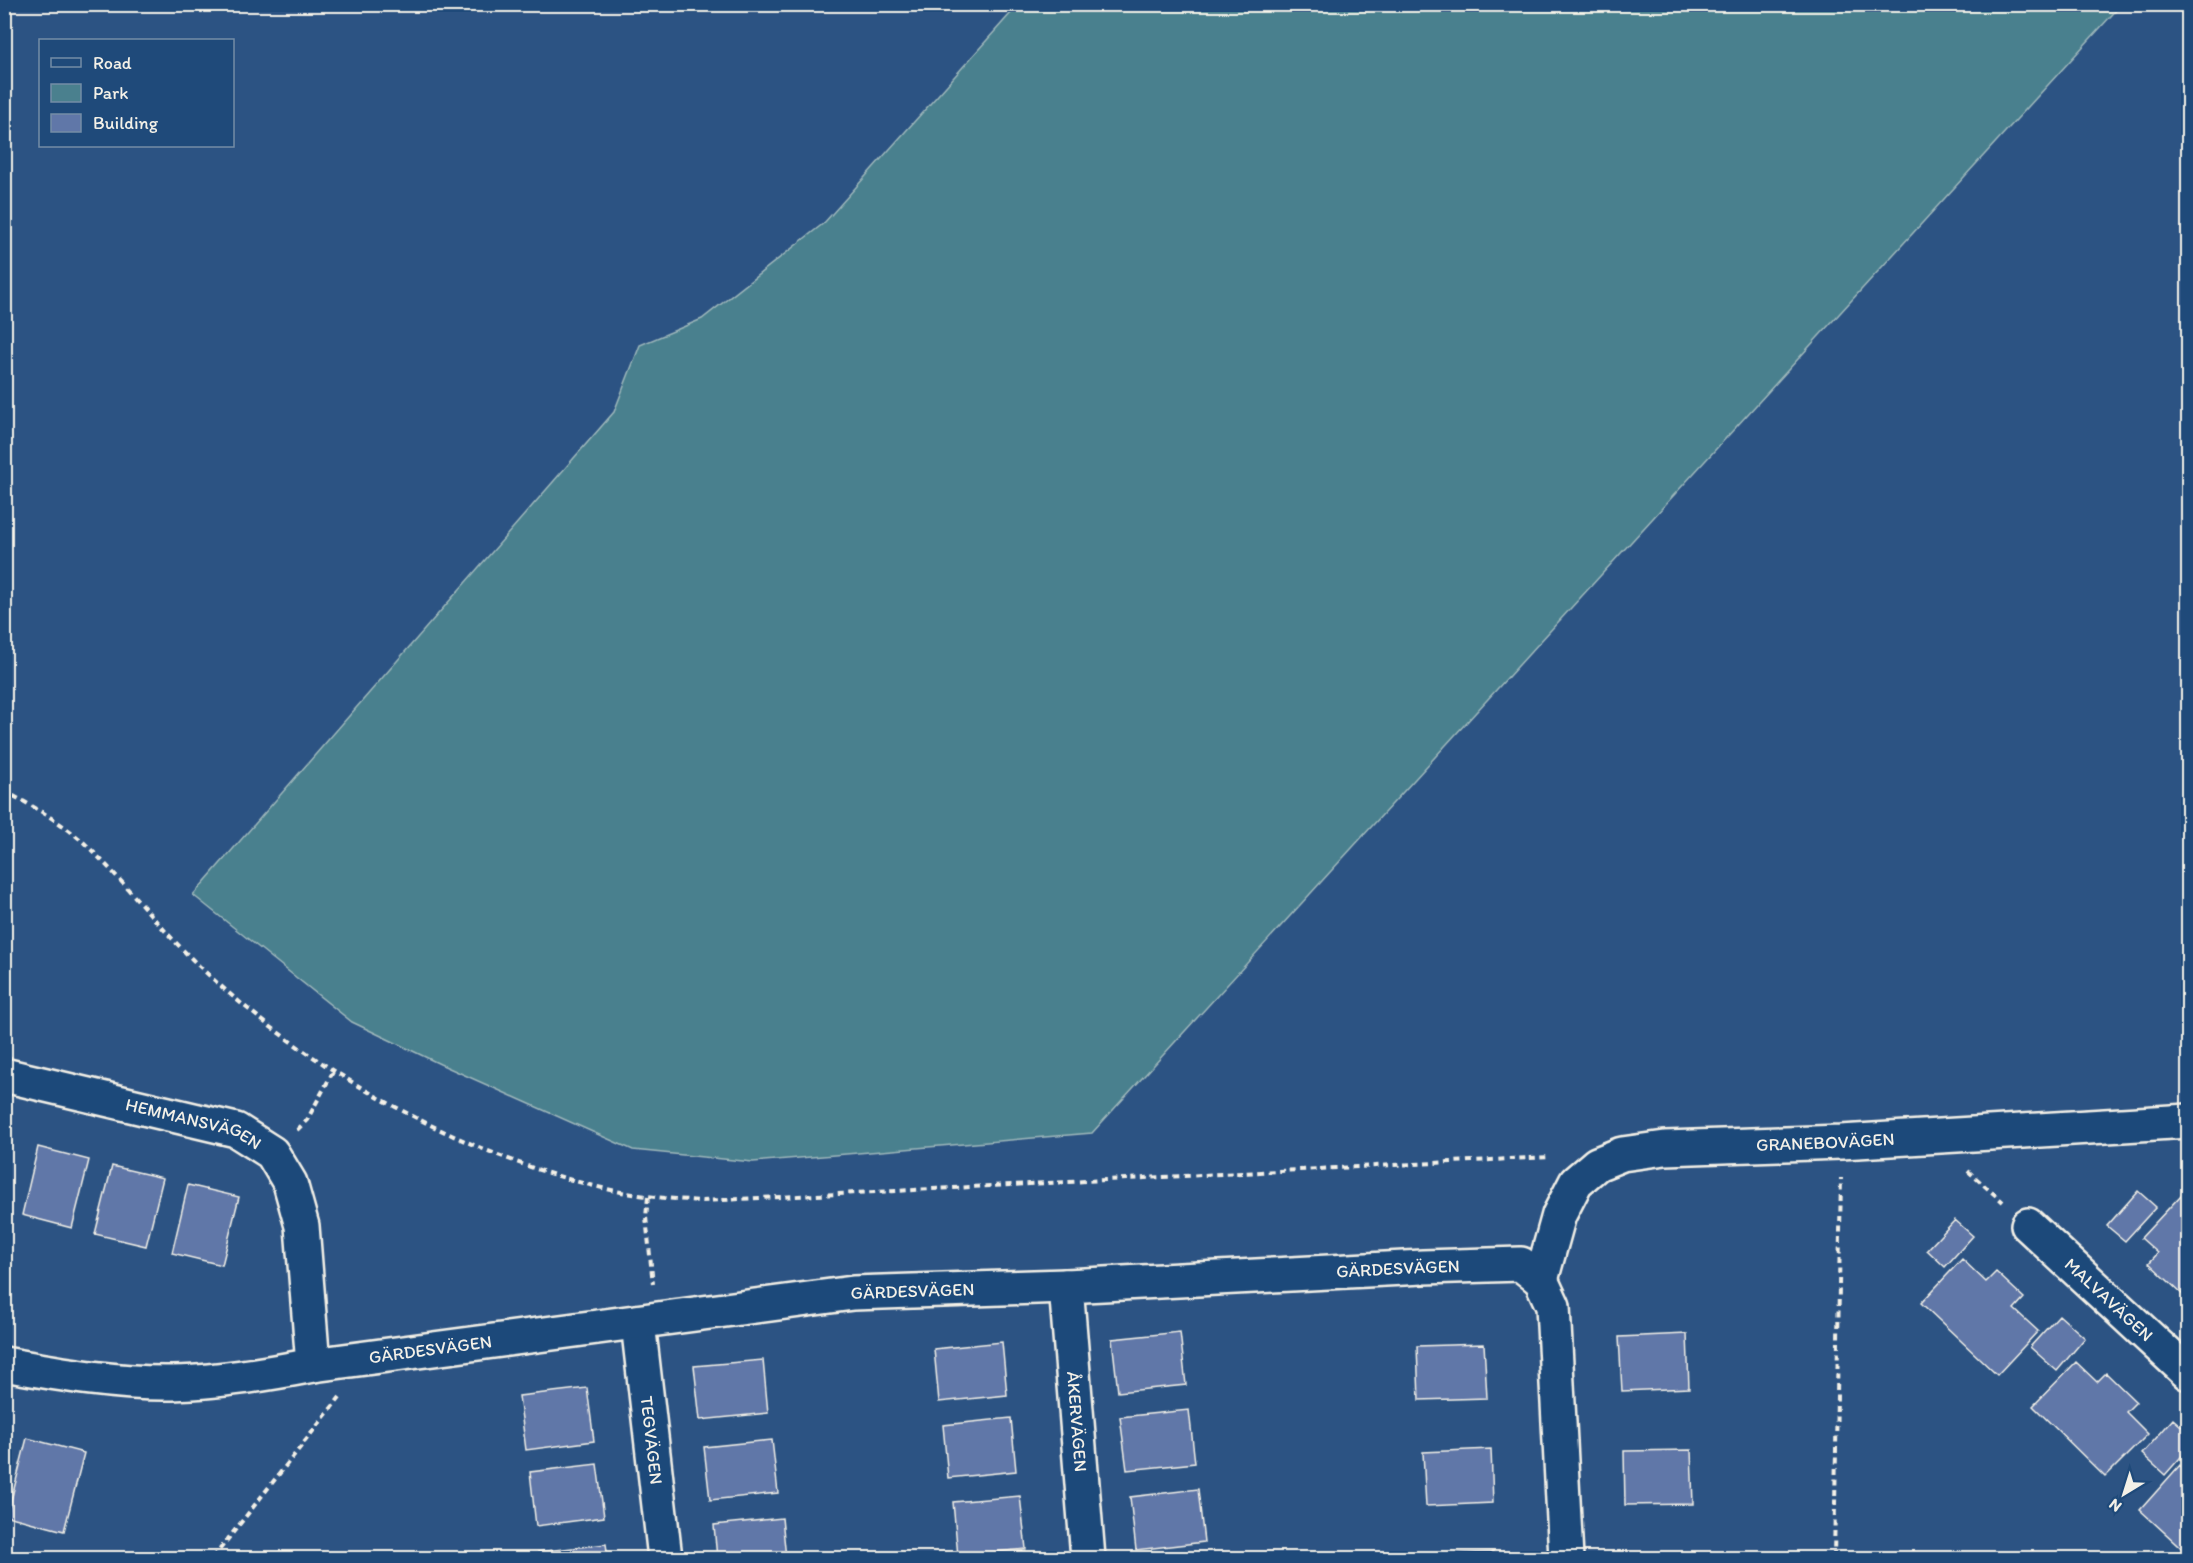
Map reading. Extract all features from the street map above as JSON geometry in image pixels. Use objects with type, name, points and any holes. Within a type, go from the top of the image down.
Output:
[{"type":"street","name":"HEMMANSVÄGEN","points":[[4,1075],[236,1130],[272,1153],[290,1183],[302,1226],[327,1363]]},
{"type":"street","name":"GRANEBOVÄGEN","points":[[1541,1280],[1559,1215],[1576,1182],[1597,1164],[1622,1154],[1665,1148],[1841,1142],[2188,1121]]},
{"type":"street","name":"MALVAVÄGEN","points":[[2028,1225],[2188,1373]]},
{"type":"street","name":"GÄRDESVÄGEN","points":[[4,1364],[79,1377],[172,1383],[263,1375],[327,1363],[852,1293],[1066,1286],[1521,1264],[1541,1280]]},
{"type":"street","points":[[1541,1280],[1552,1306],[1566,1558]]},
{"type":"street","name":"ÅKERVÄGEN","points":[[1066,1286],[1088,1558]]},
{"type":"street","name":"TEGVÄGEN","points":[[647,1322],[665,1558]]},
{"type":"path","points":[[4,791],[42,811],[79,838],[121,879],[191,958],[274,1029],[334,1070],[412,1115],[524,1165],[574,1181],[648,1197],[702,1201],[1553,1157]]},
{"type":"path","points":[[272,1153],[307,1120],[334,1070]]},
{"type":"path","points":[[1937,1136],[1937,1145],[2028,1225]]},
{"type":"path","points":[[1834,1558],[1841,1142]]},
{"type":"path","points":[[647,1322],[645,1217],[648,1197]]},
{"type":"path","points":[[213,1558],[338,1401],[343,1390],[327,1363]]},
{"type":"green space","points":[[1019,4],[2121,5],[1092,1133],[753,1162],[633,1150],[352,1022],[193,895],[614,412],[640,345],[702,319],[824,223]]},
{"type":"building","points":[[4,1140],[11,1141],[4,1167]]},
{"type":"building","points":[[38,1147],[89,1160],[72,1228],[22,1215]]},
{"type":"building","points":[[112,1166],[163,1178],[146,1246],[95,1234]]},
{"type":"building","points":[[188,1185],[239,1197],[222,1265],[172,1253]]},
{"type":"building","points":[[2138,1191],[2156,1207],[2125,1241],[2107,1226]]},
{"type":"building","points":[[2184,1192],[2188,1197],[2188,1292],[2184,1296],[2149,1263],[2158,1253],[2141,1238]]},
{"type":"building","points":[[1955,1220],[1973,1236],[1945,1267],[1927,1250]]},
{"type":"building","points":[[1962,1259],[1986,1282],[1996,1272],[2024,1298],[2014,1309],[2038,1331],[1997,1375],[1921,1303]]},
{"type":"building","points":[[2059,1315],[2085,1338],[2057,1371],[2030,1347]]},
{"type":"building","points":[[1180,1332],[1186,1385],[1118,1392],[1112,1339]]},
{"type":"building","points":[[1687,1334],[1689,1388],[1622,1391],[1619,1337]]},
{"type":"building","points":[[1002,1342],[1007,1395],[939,1402],[934,1349]]},
{"type":"building","points":[[1484,1344],[1487,1398],[1419,1400],[1417,1346]]},
{"type":"building","points":[[763,1360],[768,1413],[700,1420],[694,1366]]},
{"type":"building","points":[[2076,1362],[2097,1382],[2106,1373],[2136,1402],[2126,1412],[2148,1434],[2105,1477],[2033,1406]]},
{"type":"building","points":[[587,1388],[594,1441],[526,1450],[519,1396]]},
{"type":"building","points":[[1189,1410],[1195,1463],[1127,1470],[1120,1417]]},
{"type":"building","points":[[1011,1418],[1016,1471],[948,1478],[943,1425]]},
{"type":"building","points":[[2173,1419],[2188,1432],[2188,1449],[2165,1475],[2142,1454]]},
{"type":"building","points":[[27,1438],[84,1453],[64,1531],[7,1516]]},
{"type":"building","points":[[772,1440],[778,1493],[710,1500],[704,1447]]},
{"type":"building","points":[[1491,1449],[1493,1503],[1426,1506],[1423,1452]]},
{"type":"building","points":[[1691,1450],[1693,1504],[1625,1505],[1624,1451]]},
{"type":"building","points":[[597,1464],[604,1517],[536,1526],[530,1472]]},
{"type":"building","points":[[2180,1465],[2188,1472],[2188,1554],[2140,1510]]},
{"type":"building","points":[[1198,1489],[1204,1542],[1136,1550],[1130,1497]]},
{"type":"building","points":[[1020,1496],[1026,1549],[958,1556],[953,1502]]},
{"type":"building","points":[[782,1518],[786,1558],[717,1558],[714,1525]]},
{"type":"building","points":[[606,1544],[608,1558],[539,1558],[538,1552]]},
{"type":"building","points":[[1493,1552],[1493,1558],[1426,1558],[1426,1555]]},
{"type":"building","points":[[1695,1553],[1696,1558],[1628,1558]]}]
